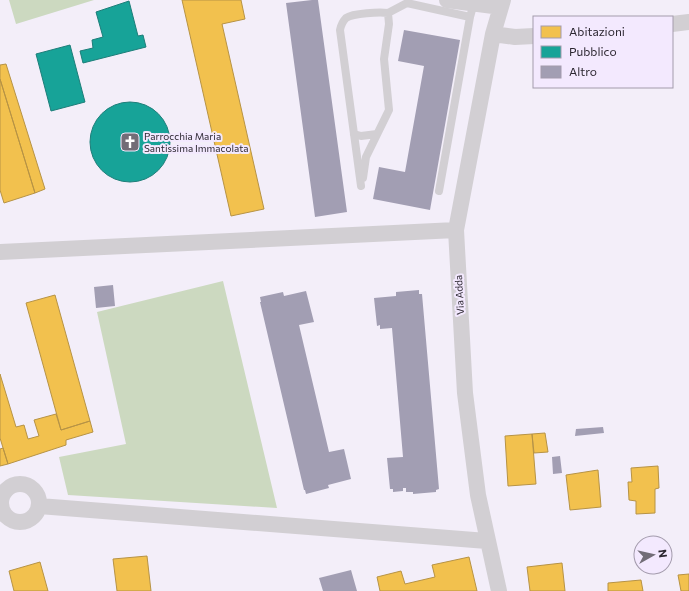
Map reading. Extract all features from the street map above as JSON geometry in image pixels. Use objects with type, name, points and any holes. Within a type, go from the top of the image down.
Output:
[{"type":"street","points":[[447,0],[474,11],[502,3]]},
{"type":"street","name":"Via Adda","points":[[499,591],[478,495],[465,393],[456,230],[493,34],[502,3]]},
{"type":"street","points":[[673,24],[689,22]]},
{"type":"street","points":[[493,34],[515,37],[533,36]]},
{"type":"street","points":[[0,252],[456,230]]},
{"type":"street","points":[[39,506],[487,540]]},
{"type":"lane","points":[[388,14],[390,24],[384,59],[389,110],[366,157],[361,186],[340,30],[341,25],[349,17],[380,12],[388,14],[407,3],[474,11],[439,191]]},
{"type":"lane","points":[[354,134],[361,136],[377,134]]},
{"type":"green space","points":[[9,0],[94,0],[16,24]]},
{"type":"green space","points":[[223,281],[277,508],[68,495],[59,457],[126,444],[97,312]]},
{"type":"building: Abitazioni","points":[[182,0],[241,0],[245,19],[222,24],[264,209],[231,216]]},
{"type":"building: Abitazioni","points":[[6,64],[45,189],[35,193],[0,79],[0,65]]},
{"type":"building: Abitazioni","points":[[0,79],[35,193],[4,203],[0,190]]},
{"type":"building: Abitazioni","points":[[55,295],[90,421],[61,430],[26,303]]},
{"type":"building: Abitazioni","points":[[0,374],[16,427],[24,425],[28,439],[39,436],[34,420],[56,414],[61,430],[90,421],[93,432],[66,440],[66,445],[8,464],[0,438]]},
{"type":"building: Abitazioni","points":[[545,433],[548,452],[534,453],[532,434]]},
{"type":"building: Abitazioni","points":[[532,434],[536,484],[508,486],[505,436]]},
{"type":"building: Abitazioni","points":[[3,448],[8,464],[0,466],[0,449]]},
{"type":"building: Abitazioni","points":[[658,466],[659,488],[655,489],[655,513],[636,514],[636,501],[629,500],[628,482],[632,482],[631,468]]},
{"type":"building: Abitazioni","points":[[598,470],[601,507],[570,510],[566,475]]},
{"type":"building: Abitazioni","points":[[147,556],[151,591],[117,591],[113,559]]},
{"type":"building: Abitazioni","points":[[469,557],[477,591],[380,591],[377,577],[401,571],[405,584],[435,577],[432,565]]},
{"type":"building: Abitazioni","points":[[40,562],[48,591],[14,591],[9,571]]},
{"type":"building: Abitazioni","points":[[562,563],[565,591],[530,591],[527,567]]},
{"type":"building: Abitazioni","points":[[689,574],[689,591],[681,591],[678,575]]},
{"type":"building: Abitazioni","points":[[641,580],[643,591],[608,591],[608,583]]},
{"type":"building: Pubblico","points":[[129,1],[138,36],[143,35],[146,47],[83,63],[80,51],[93,48],[92,40],[103,37],[96,12]]},
{"type":"building: Pubblico","points":[[70,45],[85,102],[51,111],[36,54]]},
{"type":"building: Pubblico","name":"Parrocchia Maria Santissima Immacolata","points":[[130,102],[145,105],[158,114],[167,127],[170,142],[167,157],[158,170],[145,179],[130,182],[115,179],[102,170],[93,157],[90,142],[93,127],[102,114],[115,105]]},
{"type":"building: Altro","points":[[318,0],[347,212],[315,217],[286,3]]},
{"type":"building: Altro","points":[[404,30],[460,40],[430,210],[373,199],[379,167],[405,172],[424,66],[398,61]]},
{"type":"building: Altro","points":[[113,285],[115,306],[96,308],[94,287]]},
{"type":"building: Altro","points":[[419,290],[419,294],[422,294],[439,489],[436,490],[436,492],[413,494],[413,492],[406,492],[406,488],[403,488],[403,491],[393,492],[393,489],[390,489],[387,458],[403,457],[392,328],[380,329],[380,325],[377,326],[374,298],[396,296],[396,292]]},
{"type":"building: Altro","points":[[306,291],[314,322],[299,325],[329,452],[344,449],[351,479],[328,485],[329,488],[306,494],[260,297],[283,292],[284,296]]},
{"type":"building: Altro","points":[[603,427],[604,433],[575,436],[576,429]]},
{"type":"building: Altro","points":[[560,456],[562,473],[553,474],[552,457]]},
{"type":"building: Altro","points":[[351,570],[357,591],[323,591],[319,578]]},
{"type":"place","name":"Parrocchia Maria Santissima Immacolata","points":[[130,142]]}]
